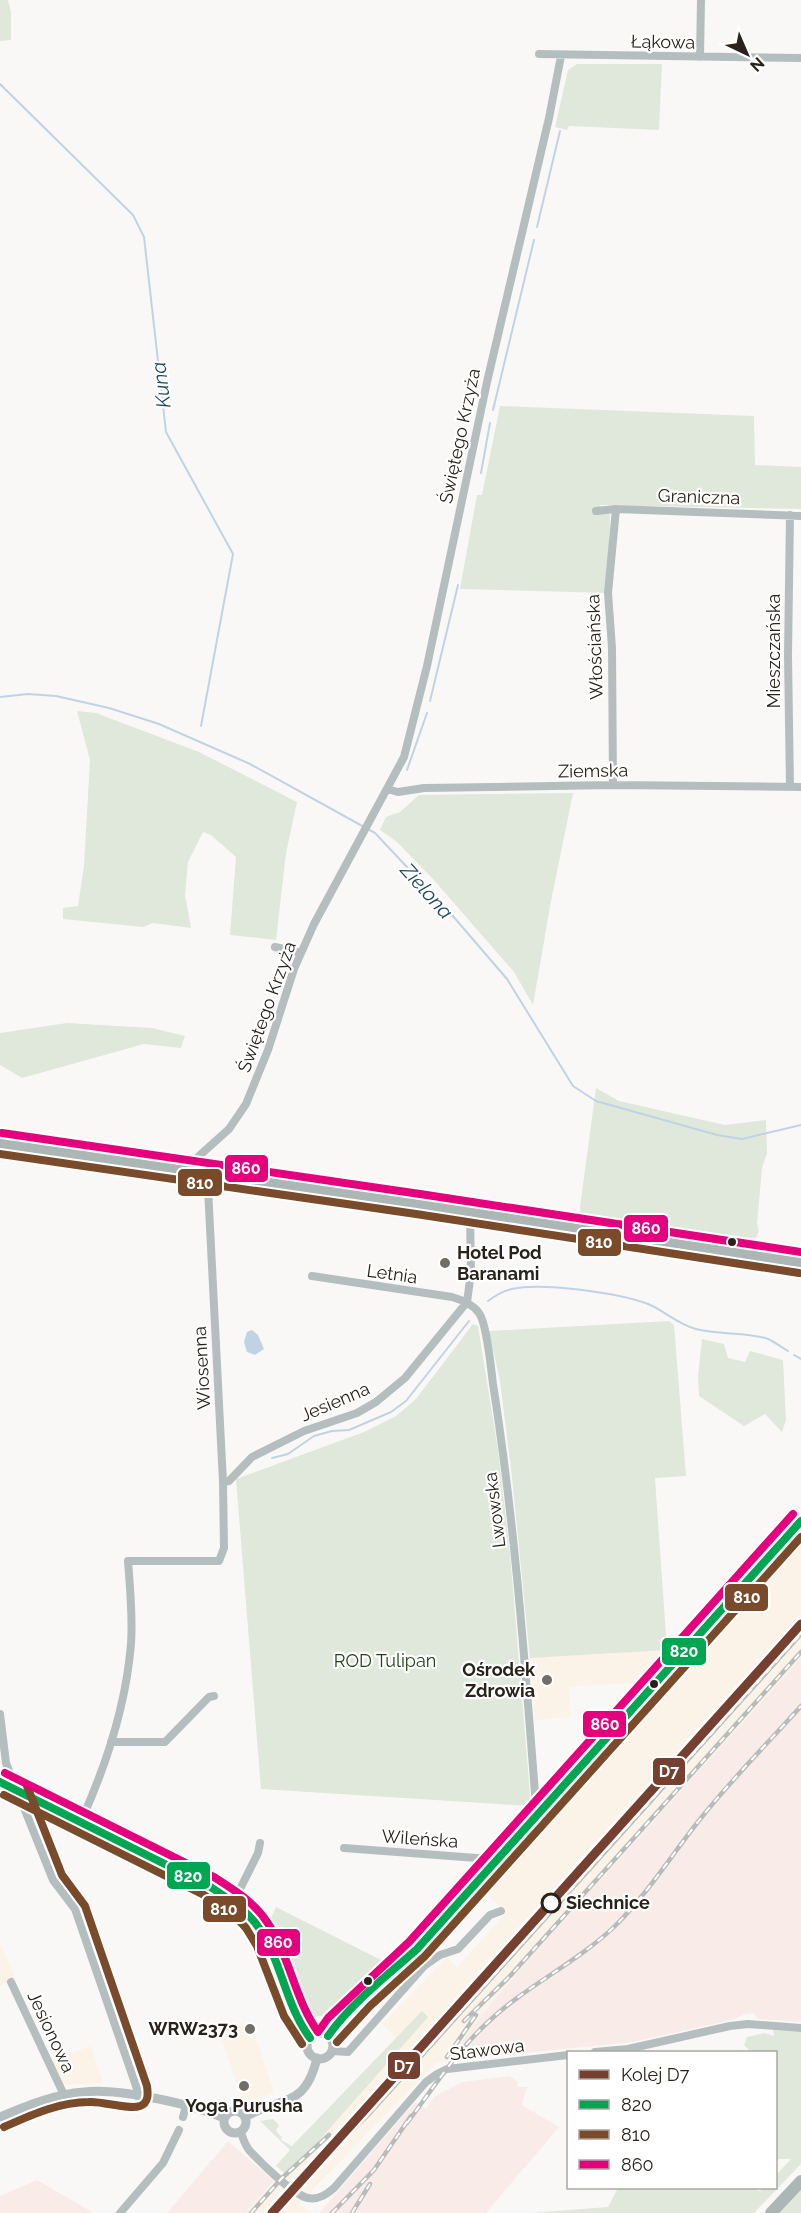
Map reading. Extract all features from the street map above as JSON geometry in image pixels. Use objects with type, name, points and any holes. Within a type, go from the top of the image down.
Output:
[{"type":"main road","points":[[0,1143],[801,1263]]},
{"type":"main road","points":[[771,2213],[801,2181]]},
{"type":"street","points":[[700,57],[701,0]]},
{"type":"street","name":"Łąkowa","points":[[539,54],[801,58]]},
{"type":"street","name":"Świętego Krzyża","points":[[194,1172],[195,1161],[229,1130],[246,1104],[268,1050],[301,953],[314,924],[404,757],[427,666],[484,393],[549,118],[561,56]]},
{"type":"street","name":"Graniczna","points":[[596,511],[616,509],[801,516]]},
{"type":"street","name":"Włościańska","points":[[613,785],[612,648],[608,593],[616,509]]},
{"type":"street","name":"Mieszczańska","points":[[790,515],[788,656],[790,787]]},
{"type":"street","name":"Ziemska","points":[[387,789],[399,792],[424,788],[613,785],[801,787]]},
{"type":"street","points":[[275,946],[301,953]]},
{"type":"street","name":"Wiosenna","points":[[111,1742],[123,1696],[131,1645],[128,1561],[219,1561],[224,1548],[223,1482],[207,1188],[209,1174]]},
{"type":"street","points":[[466,1302],[471,1273],[470,1212]]},
{"type":"street","name":"Letnia","points":[[312,1276],[452,1297],[466,1302]]},
{"type":"street","name":"Jesienna","points":[[223,1482],[229,1481],[252,1457],[304,1431],[357,1413],[390,1392],[432,1348],[466,1302]]},
{"type":"street","name":"Lwowska","points":[[466,1302],[479,1313],[483,1321],[503,1445],[526,1662],[536,1806],[539,1812]]},
{"type":"street","points":[[328,2036],[363,1998],[417,1949],[801,1521]]},
{"type":"street","points":[[81,1821],[111,1742],[165,1742],[209,1697],[214,1696]]},
{"type":"street","points":[[0,1714],[6,1763],[53,1880],[75,1909],[137,2089],[137,2096]]},
{"type":"street","points":[[0,1782],[210,1886],[234,1901],[259,1929],[270,1950],[293,2014],[310,2038],[308,2050],[311,2055],[317,2058],[326,2057],[332,2051],[332,2043],[328,2036],[319,2033],[310,2038]]},
{"type":"street","points":[[234,1901],[258,1853],[260,1843]]},
{"type":"street","name":"Wileńska","points":[[344,1848],[490,1859],[494,1862]]},
{"type":"street","points":[[332,2051],[348,2052],[424,1966],[440,1955],[458,1949],[490,1915],[501,1911]]},
{"type":"street","name":"Jesionowa","points":[[11,1982],[64,2095]]},
{"type":"street","points":[[606,2051],[628,2049],[730,2026],[748,2024],[801,2028]]},
{"type":"street","name":"Stawowa","points":[[240,2133],[247,2148],[281,2179],[300,2195],[315,2198],[334,2188],[426,2082],[436,2074],[447,2069],[484,2063],[567,2055]]},
{"type":"street","points":[[245,2117],[282,2103],[302,2091],[310,2080],[317,2058]]},
{"type":"street","points":[[0,2117],[44,2100],[98,2091],[186,2106],[224,2118]]},
{"type":"street","points":[[183,2117],[186,2106]]},
{"type":"street","points":[[237,2111],[245,2117],[246,2126],[240,2133],[230,2133],[226,2129],[224,2118],[237,2111]]},
{"type":"street","points":[[120,2213],[164,2163],[179,2130]]},
{"type":"shaded area","points":[[801,1537],[801,1658],[546,1940],[495,1999],[449,2061],[436,2063],[299,2204],[313,2213],[245,2213],[283,2173],[275,2166],[396,2038],[382,2024],[447,1957],[457,1967],[506,1913],[483,1890]]},
{"type":"shaded area","points":[[667,1650],[667,1658],[646,1682],[569,1687],[571,1717],[535,1720],[530,1658]]},
{"type":"shaded area","points":[[801,1658],[801,2022],[758,2019],[753,2013],[732,2020],[633,2042],[465,2059],[455,2051],[495,1999],[546,1940]]},
{"type":"shaded area","points":[[0,1942],[16,1979],[0,1986]]},
{"type":"shaded area","points":[[251,2022],[274,2093],[244,2103],[219,2033]]},
{"type":"shaded area","points":[[91,2046],[103,2083],[63,2085],[51,2060]]},
{"type":"shaded area","points":[[510,2076],[517,2081],[518,2087],[527,2087],[522,2105],[559,2127],[486,2213],[319,2213],[415,2102],[426,2109],[435,2096],[463,2082]]},
{"type":"shaded area","points":[[228,2141],[274,2181],[245,2213],[158,2213],[168,2212]]},
{"type":"shaded area","points":[[37,2180],[94,2213],[0,2213],[0,2196]]},
{"type":"green space","points":[[0,0],[8,0],[11,12],[11,40],[0,41]]},
{"type":"green space","points":[[577,64],[662,64],[659,130],[569,126],[567,130],[555,127],[568,70]]},
{"type":"green space","points":[[500,406],[754,416],[755,465],[801,467],[801,509],[599,505],[610,515],[608,593],[460,589],[477,495],[482,495]]},
{"type":"green space","points":[[77,711],[96,713],[199,752],[297,802],[286,853],[276,940],[230,935],[236,857],[211,835],[203,832],[188,862],[185,895],[191,928],[153,923],[143,927],[63,919],[63,908],[78,906],[84,866],[90,760]]},
{"type":"green space","points":[[573,793],[533,1005],[514,972],[433,879],[397,842],[380,830],[386,817],[400,812],[419,795]]},
{"type":"green space","points":[[67,1023],[152,1028],[185,1036],[181,1048],[144,1044],[22,1078],[0,1065],[0,1033]]},
{"type":"green space","points":[[596,1088],[619,1101],[725,1125],[766,1120],[767,1153],[762,1168],[757,1224],[759,1231],[756,1238],[705,1238],[581,1218],[580,1207]]},
{"type":"green space","points":[[669,1321],[674,1325],[686,1476],[655,1478],[667,1650],[530,1658],[500,1381],[489,1331]]},
{"type":"green space","name":"ROD Tulipan","points":[[473,1324],[478,1326],[498,1450],[510,1554],[531,1806],[261,1789],[236,1479],[364,1432],[396,1416],[416,1399]]},
{"type":"green space","points":[[702,1339],[724,1344],[728,1358],[745,1362],[750,1351],[783,1360],[786,1420],[782,1432],[765,1414],[744,1426],[699,1396],[698,1376]]},
{"type":"green space","points":[[276,1907],[385,1962],[368,1979],[366,1977],[356,1986],[357,1988],[331,2016],[305,2017],[292,1997],[263,1928],[269,1923]]},
{"type":"green space","points":[[422,2011],[428,2017],[309,2152],[285,2173],[276,2166],[290,2150],[260,2121],[273,2119],[279,2125],[276,2131],[282,2137],[281,2140],[292,2146]]},
{"type":"green space","points":[[773,2030],[801,2032],[801,2164],[754,2213],[529,2213],[608,2207],[617,2189],[753,2189],[760,2191],[777,2189],[777,2174],[791,2159],[777,2159],[777,2051],[750,2051],[744,2045],[747,2037],[764,2033],[774,2036]]},
{"type":"green space","points":[[801,2188],[801,2213],[776,2213]]},
{"type":"water","points":[[252,1330],[258,1335],[264,1349],[255,1355],[247,1352],[244,1342],[247,1332]]},
{"type":"waterway","name":"Kuna","points":[[0,84],[133,215],[144,237],[166,432],[233,554],[201,726]]},
{"type":"waterway","points":[[537,227],[560,131]]},
{"type":"waterway","points":[[493,410],[534,240]]},
{"type":"waterway","points":[[481,473],[490,423]]},
{"type":"waterway","points":[[430,701],[458,585]]},
{"type":"waterway","name":"Zielona","points":[[0,697],[28,694],[56,696],[109,708],[159,724],[250,764],[375,833],[452,915],[507,979],[573,1086],[596,1101],[717,1135],[742,1139],[801,1125]]},
{"type":"waterway","points":[[407,770],[427,713]]},
{"type":"waterway","points":[[488,1301],[506,1291],[525,1287],[561,1288],[600,1293],[648,1304],[696,1329],[760,1337],[771,1340],[788,1351]]},
{"type":"waterway","points":[[272,1458],[288,1454],[314,1436],[332,1431],[349,1430],[391,1412],[406,1401],[469,1321]]},
{"type":"waterway","points":[[794,1355],[801,1359]]},
{"type":"railway","points":[[303,2179],[369,2114],[801,1634]]},
{"type":"railway","points":[[464,2021],[510,1976],[801,1652]]},
{"type":"railway","points":[[407,2123],[454,2059],[486,2024],[517,1998],[601,1939],[628,1913],[713,1804],[801,1706]]},
{"type":"railway","points":[[447,2057],[476,2015]]},
{"type":"railway","points":[[332,2213],[374,2170],[411,2116]]},
{"type":"railway","points":[[251,2213],[281,2179],[329,2135]]},
{"type":"railway","points":[[352,2213],[370,2184]]},
{"type":"rail line","name":"D7","points":[[272,2213],[801,1624]]},
{"type":"transit line","name":"860","points":[[2,1133],[801,1252]]},
{"type":"transit line","name":"810","points":[[0,1154],[416,1214],[799,1273]]},
{"type":"transit line","name":"860","points":[[5,1773],[214,1877],[243,1896],[262,1915],[275,1935],[303,2005],[318,2032],[328,2018],[409,1942],[793,1514]]},
{"type":"transit line","name":"820","points":[[328,2036],[358,2001],[417,1949],[801,1521]]},
{"type":"transit line","name":"810","points":[[337,2042],[370,2006],[425,1956],[801,1537]]},
{"type":"transit line","name":"820","points":[[0,1782],[209,1886],[243,1910],[267,1941],[295,2011],[310,2038]]},
{"type":"transit line","name":"810","points":[[4,2127],[45,2110],[67,2104],[95,2102],[129,2107],[140,2106],[145,2103],[148,2095],[147,2086],[85,1906],[62,1875],[27,1786]]},
{"type":"transit line","name":"810","points":[[4,1795],[204,1895],[236,1917],[257,1946],[284,2016],[302,2044]]},
{"type":"place","name":"Hotel Pod Baranami","points":[[445,1263]]},
{"type":"place","name":"Ośrodek Zdrowia","points":[[547,1680]]},
{"type":"place","name":"Siechnice","points":[[551,1903]]},
{"type":"place","name":"WRW2373","points":[[250,2029]]},
{"type":"place","name":"Yoga Purusha","points":[[244,2086]]}]
